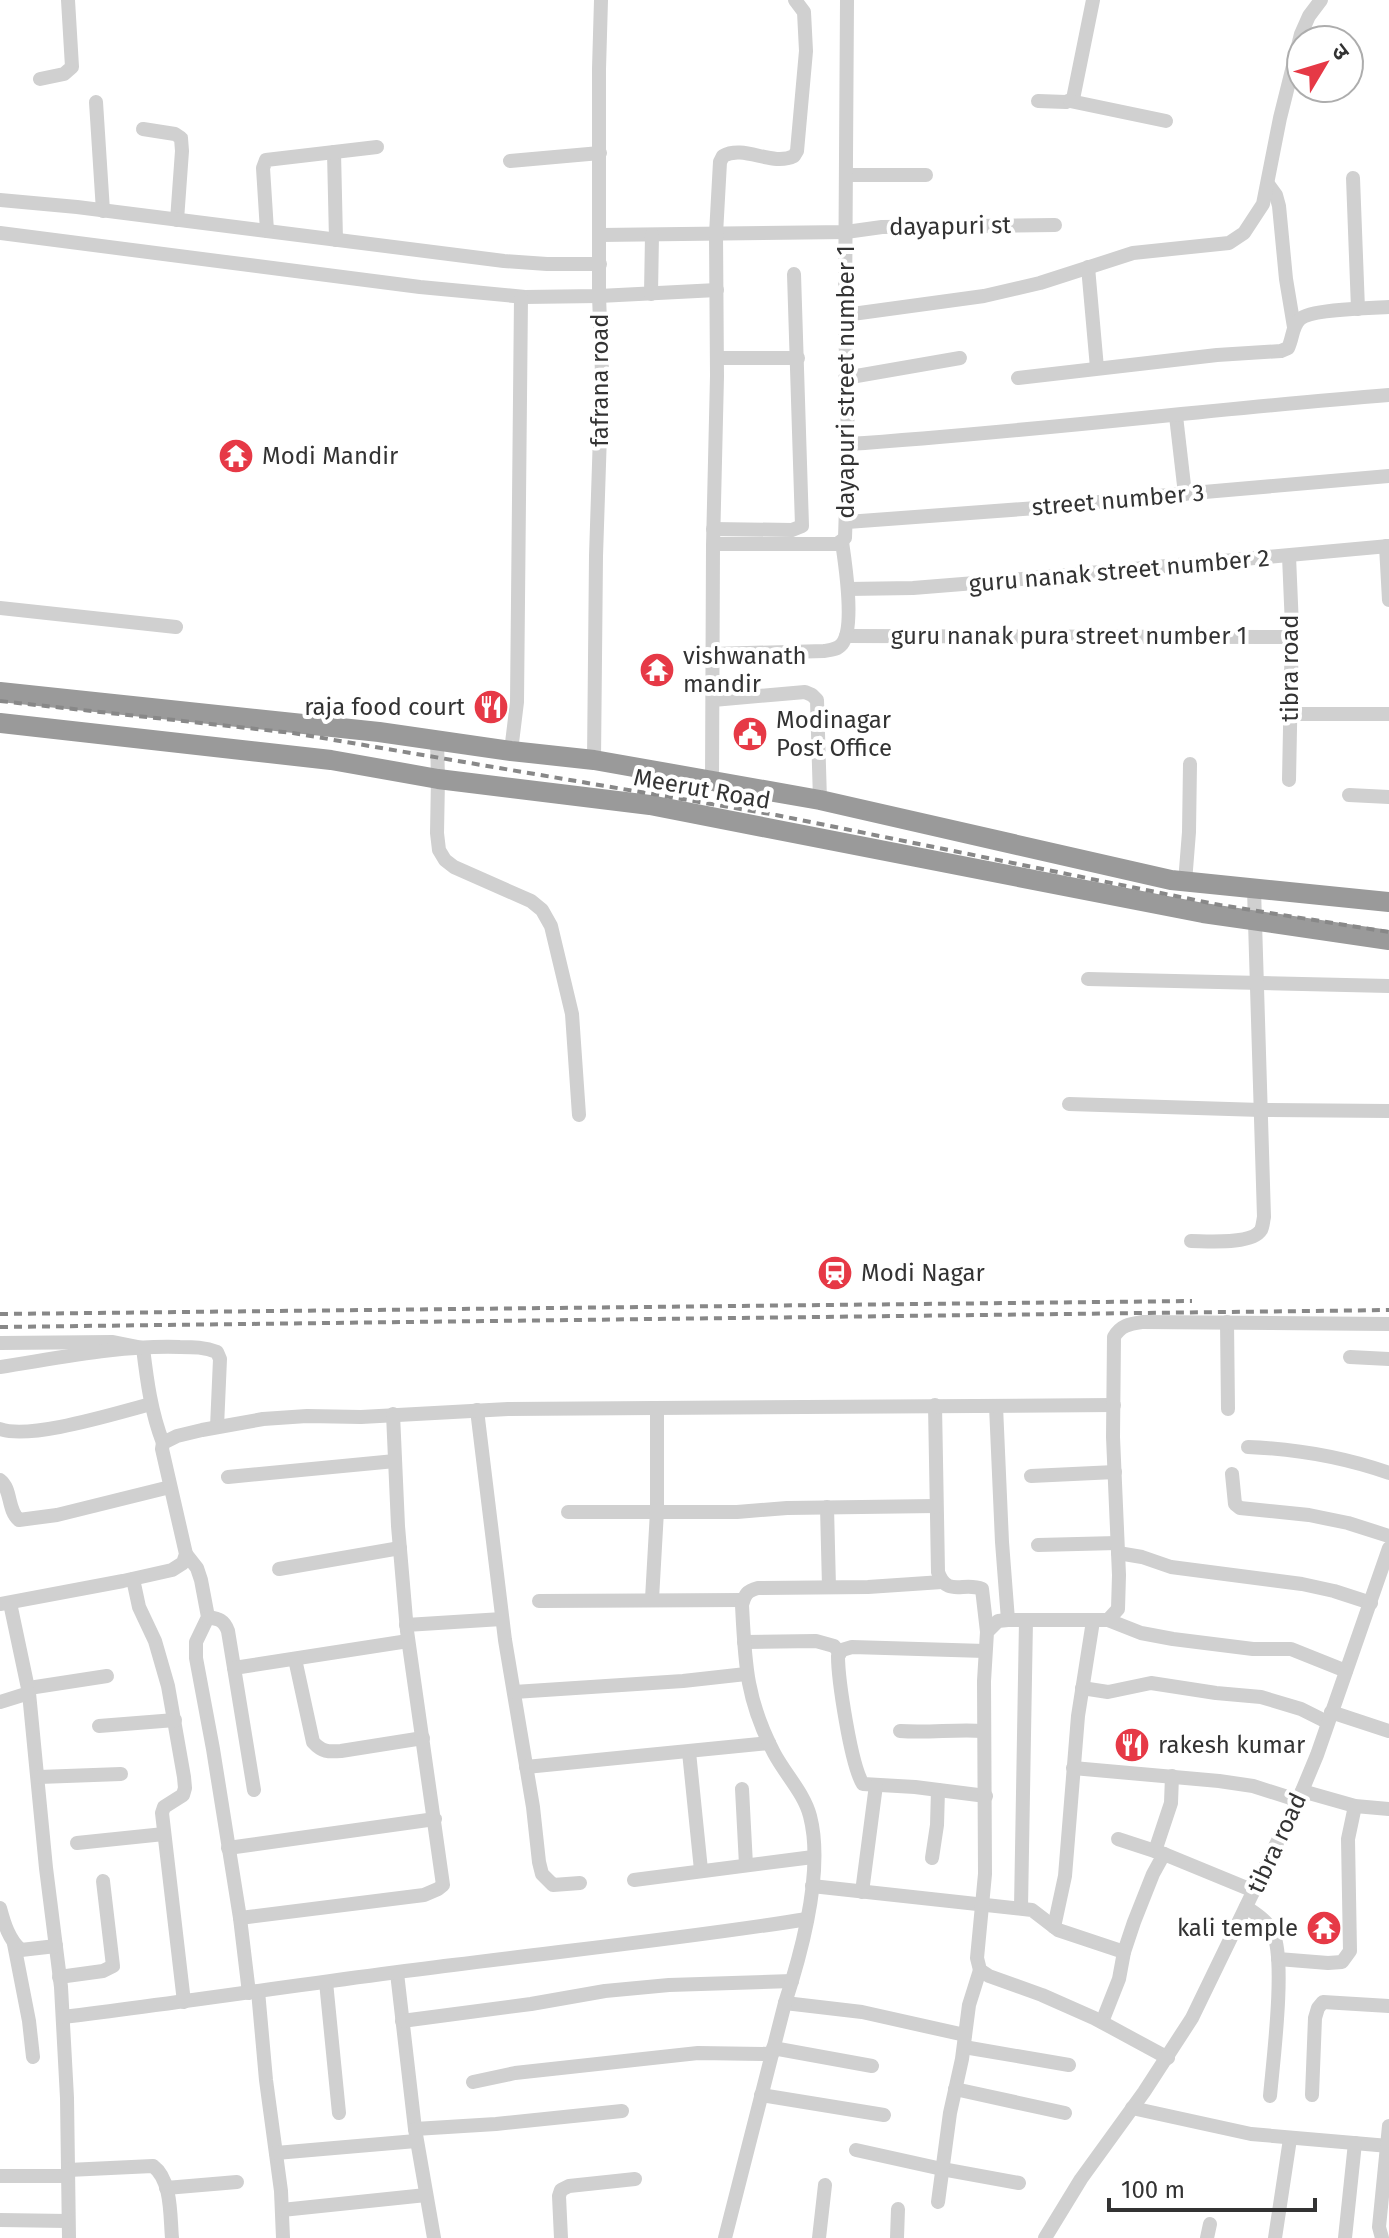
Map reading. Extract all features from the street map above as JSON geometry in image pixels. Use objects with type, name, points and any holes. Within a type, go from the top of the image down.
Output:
[{"type":"highway","name":"Meerut Road","points":[[0,692],[350,729],[594,760],[820,800],[1171,880],[1389,902]]},
{"type":"highway","name":"Meerut Road","points":[[0,723],[348,762],[438,779],[650,805],[1203,913],[1389,940]]},
{"type":"highway","points":[[348,762],[350,729]]},
{"type":"street","points":[[40,79],[68,73],[72,67],[68,0]]},
{"type":"street","name":"fafrana road","points":[[594,760],[602,373],[599,296],[601,0]]},
{"type":"street","points":[[712,781],[716,234],[720,162],[723,156],[733,152],[789,159],[797,151],[806,38],[804,12],[795,0]]},
{"type":"street","name":"dayapuri street number 1","points":[[713,546],[837,544],[845,538],[848,444],[845,378],[847,0]]},
{"type":"street","points":[[1070,101],[1075,97],[1093,0]]},
{"type":"street","points":[[845,315],[984,296],[1040,283],[1133,253],[1229,243],[1238,239],[1259,211],[1268,184],[1280,118],[1301,34],[1321,0]]},
{"type":"street","points":[[1038,101],[1070,101],[1166,121]]},
{"type":"street","points":[[96,102],[103,211]]},
{"type":"street","points":[[143,129],[175,134],[181,138],[177,220]]},
{"type":"street","points":[[267,231],[264,162],[377,147]]},
{"type":"street","points":[[334,152],[336,240]]},
{"type":"street","points":[[510,161],[600,153]]},
{"type":"street","points":[[846,175],[926,175]]},
{"type":"street","points":[[1353,178],[1358,309]]},
{"type":"street","points":[[1268,184],[1279,206],[1294,327]]},
{"type":"street","points":[[0,200],[504,261],[600,264]]},
{"type":"street","name":"dayapuri st","points":[[600,235],[846,232],[882,227],[1055,225]]},
{"type":"street","points":[[0,233],[521,297],[717,290]]},
{"type":"street","points":[[651,294],[652,235]]},
{"type":"street","points":[[1088,267],[1097,368]]},
{"type":"street","points":[[713,529],[792,530],[802,526],[794,274]]},
{"type":"street","points":[[511,751],[517,702],[521,297]]},
{"type":"street","points":[[1018,378],[1217,355],[1281,351],[1288,348],[1294,327],[1303,315],[1389,307]]},
{"type":"street","points":[[717,358],[798,358]]},
{"type":"street","points":[[845,378],[960,358]]},
{"type":"street","points":[[848,444],[1389,395]]},
{"type":"street","points":[[1176,416],[1185,494]]},
{"type":"street","name":"street number 3","points":[[847,522],[1064,506],[1389,476]]},
{"type":"street","points":[[713,654],[836,650],[843,644],[848,589],[842,542]]},
{"type":"street","points":[[1388,546],[1389,600]]},
{"type":"street","name":"guru nanak street number 2","points":[[848,589],[913,588],[1388,546]]},
{"type":"street","name":"tibra road","points":[[1289,556],[1292,637],[1289,780]]},
{"type":"street","points":[[0,608],[176,627]]},
{"type":"street","name":"guru nanak pura street number 1","points":[[846,636],[1292,637]]},
{"type":"street","points":[[713,700],[805,692],[812,695],[817,700],[820,800]]},
{"type":"street","points":[[1290,714],[1389,714]]},
{"type":"street","points":[[437,740],[437,833],[439,850],[445,860],[454,867],[531,901],[542,910],[551,926],[572,1014],[579,1115]]},
{"type":"street","points":[[1185,882],[1190,764]]},
{"type":"street","points":[[1349,795],[1389,797]]},
{"type":"street","points":[[1191,1241],[1242,1240],[1261,1230],[1264,1217],[1254,889]]},
{"type":"street","points":[[1088,979],[1389,986]]},
{"type":"street","points":[[1069,1104],[1389,1111]]},
{"type":"street","points":[[1054,1927],[1065,1876],[1082,1688],[1100,1620],[1118,1609],[1114,1337],[1118,1330],[1127,1325],[1143,1322],[1389,1324]]},
{"type":"street","points":[[1227,1322],[1228,1409]]},
{"type":"street","points":[[0,1343],[113,1342],[143,1348]]},
{"type":"street","points":[[143,1348],[151,1404],[163,1443],[186,1554],[197,1568],[208,1617],[196,1642],[196,1658],[254,1992],[276,2153],[283,2238]]},
{"type":"street","points":[[0,1367],[101,1351],[207,1348],[217,1352],[220,1359],[217,1427]]},
{"type":"street","points":[[1350,1357],[1389,1359]]},
{"type":"street","points":[[0,1429],[14,1433],[59,1427],[151,1404]]},
{"type":"street","points":[[935,1405],[938,1572],[942,1582],[949,1587],[977,1586],[982,1589],[987,1632],[985,1874],[977,1958],[980,1970],[971,1996],[938,2202]]},
{"type":"street","points":[[163,1443],[177,1436],[217,1427],[307,1416],[361,1417],[477,1410],[1114,1405]]},
{"type":"street","points":[[996,1406],[1008,1620]]},
{"type":"street","points":[[652,1599],[657,1511],[657,1408]]},
{"type":"street","points":[[477,1410],[502,1619],[542,1874],[553,1885],[580,1883]]},
{"type":"street","points":[[240,1918],[424,1895],[443,1885],[406,1625],[393,1414]]},
{"type":"street","points":[[1248,1447],[1326,1455],[1389,1473]]},
{"type":"street","points":[[228,1477],[395,1461]]},
{"type":"street","points":[[1031,1476],[1115,1472]]},
{"type":"street","points":[[1232,1474],[1235,1504],[1240,1508],[1322,1518],[1389,1536]]},
{"type":"street","points":[[0,1480],[5,1484],[13,1513],[19,1520],[57,1515],[170,1487]]},
{"type":"street","points":[[568,1512],[737,1512],[936,1506]]},
{"type":"street","points":[[827,1507],[829,1587]]},
{"type":"street","points":[[1038,1545],[1118,1548],[1171,1567],[1323,1588],[1371,1603]]},
{"type":"street","points":[[279,1569],[400,1548]]},
{"type":"street","name":"tibra road","points":[[1045,2238],[1081,2179],[1168,2058],[1192,2018],[1317,1755],[1389,1548]]},
{"type":"street","points":[[69,2238],[63,2017],[39,1777],[29,1690],[5,1604],[172,1570],[183,1563],[186,1554]]},
{"type":"street","points":[[133,1579],[139,1607],[161,1656],[185,1788],[183,1795],[164,1807],[162,1813],[184,2002]]},
{"type":"street","points":[[725,2238],[807,1919],[813,1857],[809,1813],[758,1722],[746,1674],[743,1600],[748,1591],[758,1588],[868,1587],[942,1582]]},
{"type":"street","points":[[539,1601],[743,1600]]},
{"type":"street","points":[[208,1617],[225,1623],[254,1790]]},
{"type":"street","points":[[406,1625],[502,1619]]},
{"type":"street","points":[[1021,1908],[1026,1620]]},
{"type":"street","points":[[987,1632],[998,1621],[1100,1620],[1173,1639],[1253,1649],[1291,1649],[1346,1671]]},
{"type":"street","points":[[234,1668],[408,1641]]},
{"type":"street","points":[[744,1642],[816,1641],[834,1646],[840,1653]]},
{"type":"street","points":[[985,1651],[852,1647],[842,1650],[838,1656],[838,1666],[858,1777],[863,1784],[986,1796]]},
{"type":"street","points":[[295,1659],[313,1742],[319,1749],[341,1751],[423,1738]]},
{"type":"street","points":[[514,1692],[746,1674]]},
{"type":"street","points":[[0,1702],[29,1690],[107,1676]]},
{"type":"street","points":[[1082,1688],[1108,1692],[1151,1683],[1261,1697],[1389,1731]]},
{"type":"street","points":[[99,1726],[175,1720]]},
{"type":"street","points":[[900,1731],[984,1731]]},
{"type":"street","points":[[526,1767],[769,1743]]},
{"type":"street","points":[[689,1752],[701,1870]]},
{"type":"street","points":[[1073,1768],[1253,1786],[1355,1806],[1389,1809]]},
{"type":"street","points":[[39,1777],[121,1774]]},
{"type":"street","points":[[1102,2022],[1153,1874],[1171,1803],[1172,1776]]},
{"type":"street","points":[[862,1892],[876,1785]]},
{"type":"street","points":[[742,1789],[746,1865]]},
{"type":"street","points":[[932,1858],[938,1790]]},
{"type":"street","points":[[1278,1959],[1328,1963],[1342,1962],[1348,1956],[1348,1839],[1355,1806]]},
{"type":"street","points":[[228,1848],[435,1819]]},
{"type":"street","points":[[77,1843],[164,1834]]},
{"type":"street","points":[[1118,1839],[1159,1852],[1254,1891]]},
{"type":"street","points":[[634,1880],[813,1857]]},
{"type":"street","points":[[59,1977],[103,1971],[113,1966],[103,1881]]},
{"type":"street","points":[[812,1886],[1032,1910],[1054,1927],[1124,1952]]},
{"type":"street","points":[[1246,1907],[1266,1922],[1274,1933],[1278,1959],[1270,2096]]},
{"type":"street","points":[[0,1908],[14,1944],[33,2057]]},
{"type":"street","points":[[63,2017],[807,1919]]},
{"type":"street","points":[[14,1944],[21,1950],[56,1946]]},
{"type":"street","points":[[980,1970],[1102,2022],[1168,2058]]},
{"type":"street","points":[[397,1973],[416,2135],[434,2238]]},
{"type":"street","points":[[402,2021],[618,1989],[792,1981]]},
{"type":"street","points":[[326,1982],[339,2113]]},
{"type":"street","points":[[1312,2095],[1315,2018],[1323,2002],[1389,2006]]},
{"type":"street","points":[[785,2003],[862,2012],[964,2041],[1069,2065]]},
{"type":"street","points":[[473,2082],[515,2073],[698,2053],[772,2051],[872,2066]]},
{"type":"street","points":[[955,2089],[1065,2113]]},
{"type":"street","points":[[761,2095],[884,2115]]},
{"type":"street","points":[[1132,2108],[1251,2134],[1388,2146]]},
{"type":"street","points":[[276,2153],[622,2111]]},
{"type":"street","points":[[1382,2238],[1379,2227],[1389,2126]]},
{"type":"street","points":[[1275,2238],[1290,2139]]},
{"type":"street","points":[[1345,2238],[1355,2143]]},
{"type":"street","points":[[856,2150],[1019,2183]]},
{"type":"street","points":[[0,2176],[153,2166],[160,2171],[166,2188],[172,2238]]},
{"type":"street","points":[[561,2238],[561,2190],[569,2186],[635,2179]]},
{"type":"street","points":[[166,2188],[237,2182]]},
{"type":"street","points":[[819,2238],[825,2185]]},
{"type":"street","points":[[282,2210],[426,2195]]},
{"type":"street","points":[[897,2238],[898,2209]]},
{"type":"street","points":[[0,2220],[68,2221]]},
{"type":"railway","points":[[0,701],[293,733],[776,815],[1220,905],[1389,932]]},
{"type":"railway","points":[[0,1314],[1192,1301]]},
{"type":"railway","points":[[0,1327],[1389,1310]]},
{"type":"place","name":"Modi Mandir","points":[[236,456]]},
{"type":"place","name":"vishwanath mandir","points":[[657,670]]},
{"type":"place","name":"raja food court","points":[[491,707]]},
{"type":"place","name":"Modinagar Post Office","points":[[750,734]]},
{"type":"place","name":"Modi Nagar","points":[[835,1273]]},
{"type":"place","name":"rakesh kumar","points":[[1132,1745]]},
{"type":"place","name":"kali temple","points":[[1324,1928]]}]
